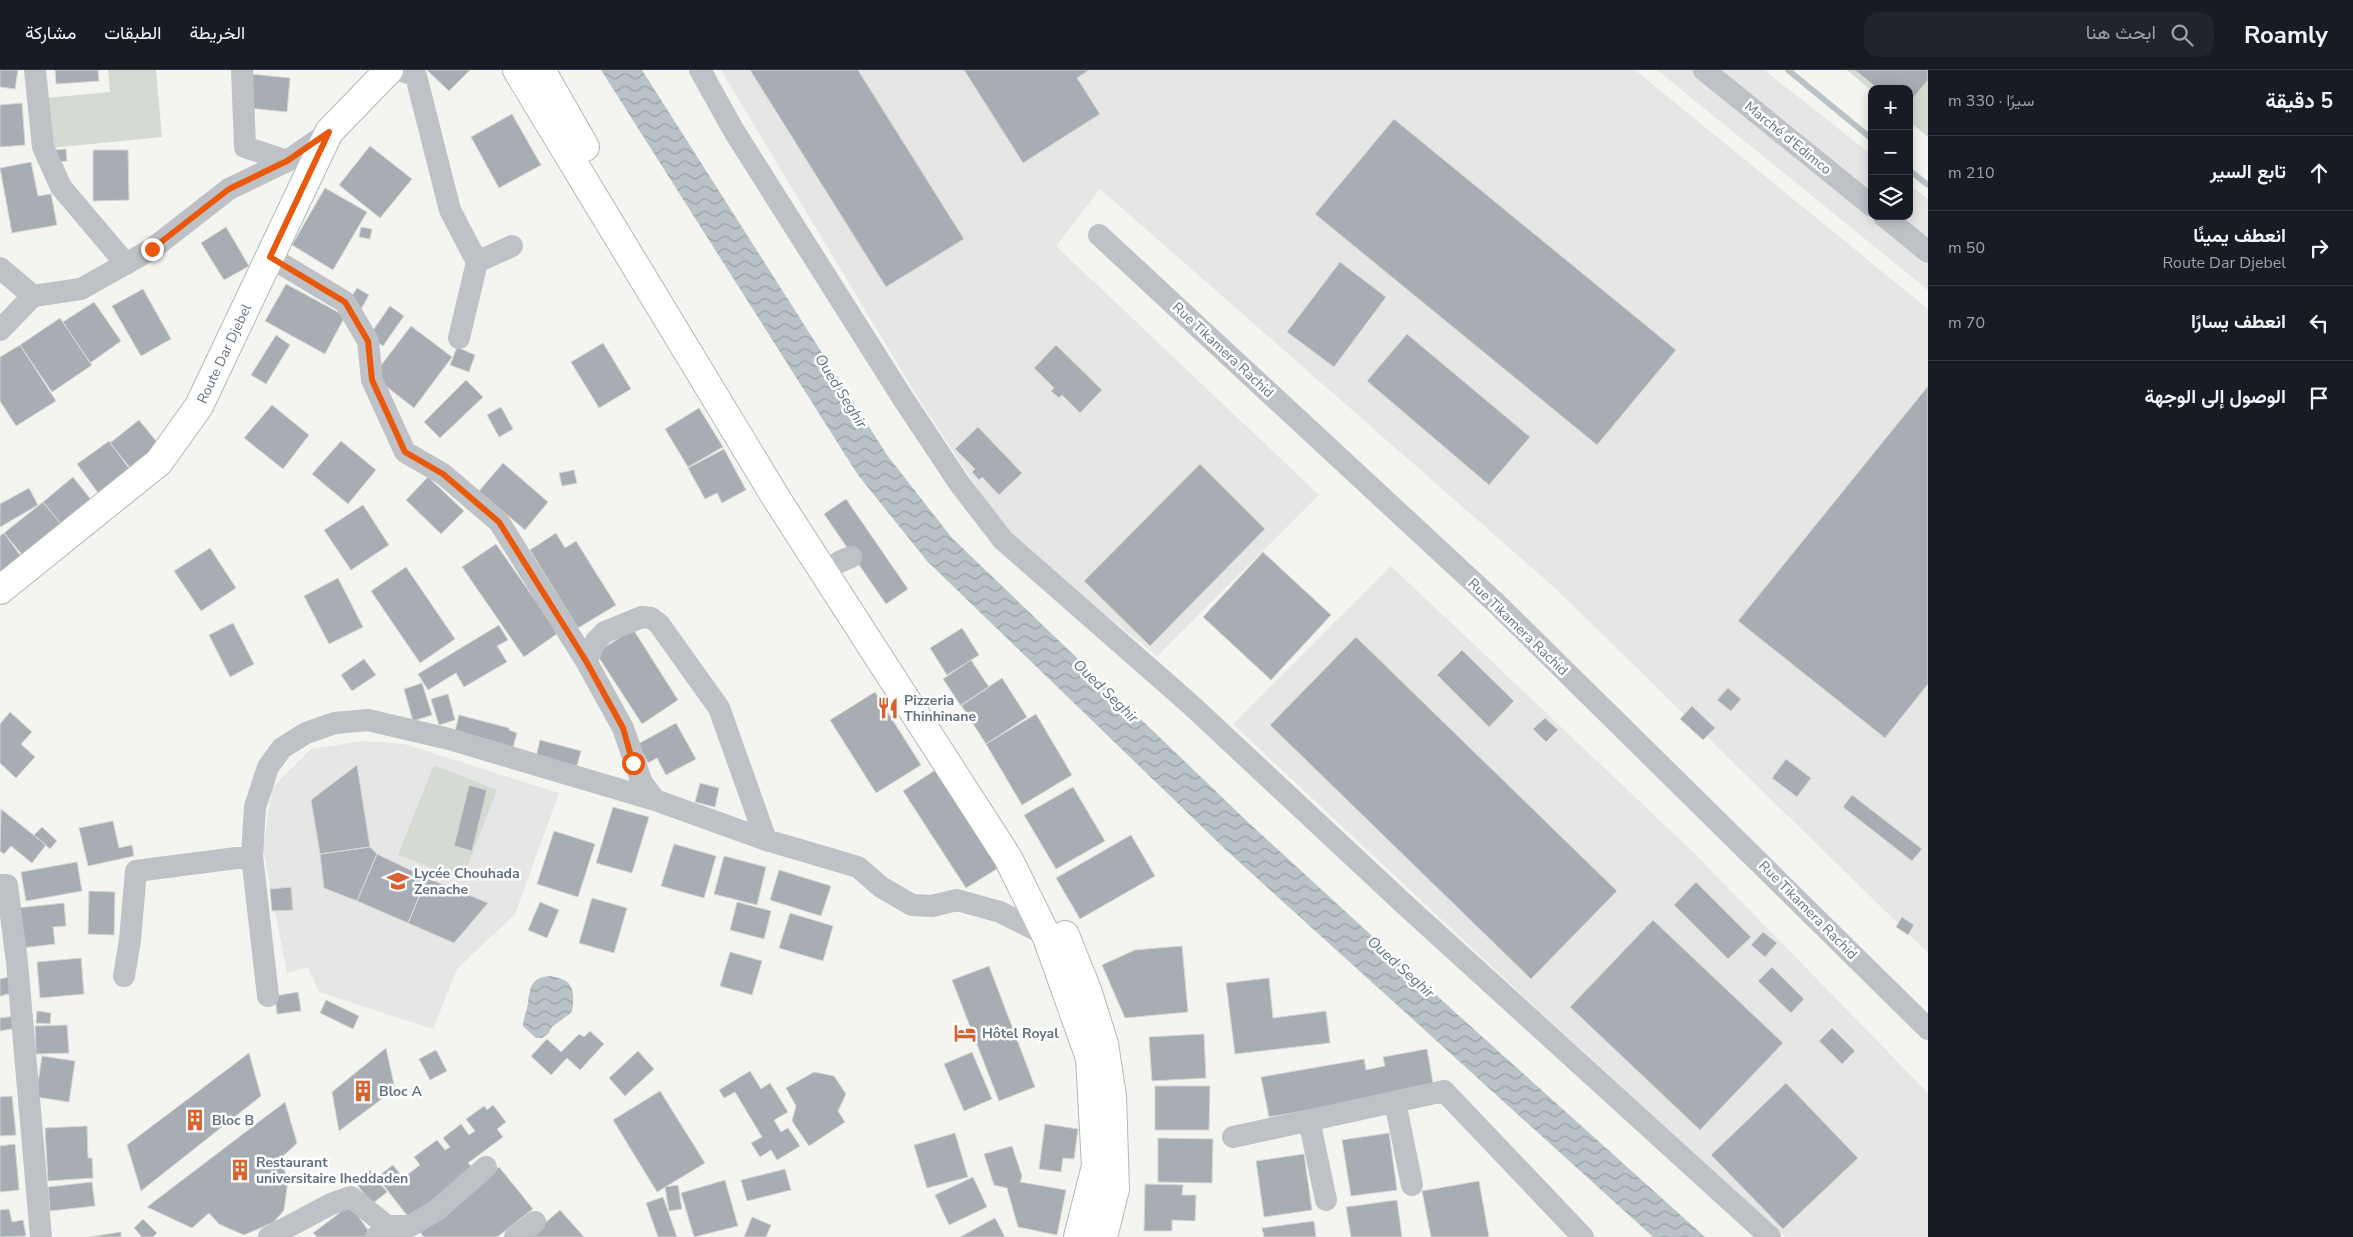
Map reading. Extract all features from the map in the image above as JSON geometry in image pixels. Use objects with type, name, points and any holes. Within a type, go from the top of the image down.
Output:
[{"type":"street","points":[[34,70],[43,147],[61,187],[126,264]]},
{"type":"street","points":[[242,70],[245,147],[287,161]]},
{"type":"street","name":"Route Dar Djebel","points":[[0,590],[159,462],[198,406],[329,132],[390,70]]},
{"type":"street","points":[[399,70],[416,76],[450,210],[477,262],[458,338]]},
{"type":"street","points":[[517,70],[778,501],[1008,858],[1046,935],[1090,1058],[1096,1166],[1078,1237]]},
{"type":"street","points":[[541,70],[627,222],[845,560],[1005,821],[1062,928],[1087,990],[1104,1044],[1112,1096],[1116,1189],[1103,1237]]},
{"type":"street","points":[[700,70],[734,131],[904,400],[959,483],[1003,540],[1190,704],[1410,910],[1770,1237]]},
{"type":"street","name":"Marché d'Edimco","points":[[1704,70],[1868,203]]},
{"type":"street","points":[[0,330],[33,296],[81,289],[152,249],[229,189],[287,161],[329,132]]},
{"type":"street","points":[[1889,220],[1928,252]]},
{"type":"street","name":"Rue Tikamera Rachid","points":[[1099,235],[1497,604],[1928,1029]]},
{"type":"street","points":[[477,262],[512,246]]},
{"type":"street","points":[[270,257],[345,302],[368,341],[372,380],[405,452],[443,474],[499,522],[586,661],[623,728],[642,784],[655,800]]},
{"type":"street","points":[[0,268],[33,296]]},
{"type":"street","points":[[586,661],[596,641],[605,632],[642,616],[650,618],[659,624],[719,708],[766,840]]},
{"type":"street","points":[[268,996],[252,856],[255,807],[268,767],[282,748],[306,733],[335,723],[368,720],[449,739],[655,800],[766,840],[858,867],[882,887],[912,905],[932,906],[957,900],[1000,912],[1046,935]]},
{"type":"street","points":[[124,976],[130,940],[136,871],[252,856]]},
{"type":"street","points":[[0,885],[7,885],[17,962],[41,1237]]},
{"type":"street","points":[[1233,1137],[1444,1091],[1583,1237]]},
{"type":"street","points":[[1395,1102],[1412,1185]]},
{"type":"street","points":[[1309,1120],[1326,1200]]},
{"type":"street","points":[[269,1237],[331,1204],[351,1197],[381,1231],[410,1226],[436,1210],[486,1167]]},
{"type":"street","points":[[515,1237],[535,1222]]},
{"type":"shaded area","points":[[108,70],[156,70],[162,137],[51,148],[46,98],[110,92]]},
{"type":"shaded area","points":[[721,70],[1635,70],[1928,309],[1928,953],[1554,587],[1100,189],[1056,246],[1319,495],[1157,656],[1012,541],[918,398]]},
{"type":"shaded area","points":[[1657,70],[1764,70],[1868,152],[1868,220],[1913,220],[1913,188],[1928,199],[1928,290]]},
{"type":"shaded area","points":[[1847,70],[1928,70],[1928,137],[1913,124],[1913,85],[1868,85],[1868,88]]},
{"type":"shaded area","points":[[1391,566],[1693,852],[1928,1093],[1928,1237],[1786,1237],[1537,1009],[1233,724]]},
{"type":"shaded area","name":"Lycée Chouhada Zenache","points":[[362,741],[404,744],[559,793],[515,914],[457,969],[433,1029],[319,992],[308,967],[287,973],[263,849],[272,788],[311,749]]},
{"type":"shaded area","points":[[434,765],[497,790],[462,880],[398,855]]},
{"type":"water","name":"Oued Seghir","points":[[601,70],[642,70],[887,455],[952,538],[1250,824],[1457,1014],[1705,1237],[1653,1237],[1226,850],[927,561],[858,475]]},
{"type":"water","points":[[549,976],[564,980],[571,987],[573,992],[572,1012],[552,1027],[548,1034],[542,1038],[536,1038],[523,1026],[524,1020],[532,984],[538,979]]},
{"type":"building","points":[[0,70],[18,70],[15,89],[0,87]]},
{"type":"building","points":[[55,70],[98,70],[99,81],[56,84]]},
{"type":"building","points":[[427,70],[470,70],[449,91]]},
{"type":"building","points":[[750,70],[858,70],[964,239],[886,287]]},
{"type":"building","points":[[964,70],[1089,70],[1077,78],[1100,114],[1023,163]]},
{"type":"building","points":[[1855,70],[1928,70],[1928,80],[1913,98],[1913,85],[1873,85]]},
{"type":"building","points":[[251,74],[290,78],[287,112],[248,108]]},
{"type":"building","points":[[22,103],[25,145],[0,147],[0,105]]},
{"type":"building","points":[[512,114],[541,165],[499,188],[471,137]]},
{"type":"building","points":[[1394,119],[1676,350],[1597,445],[1315,214]]},
{"type":"building","points":[[370,146],[412,179],[380,218],[339,185]]},
{"type":"building","points":[[66,149],[67,161],[55,162],[54,150]]},
{"type":"building","points":[[93,150],[128,150],[129,200],[93,201]]},
{"type":"building","points":[[31,162],[38,196],[51,194],[57,225],[12,233],[0,168]]},
{"type":"building","points":[[325,188],[367,212],[333,270],[292,245]]},
{"type":"building","points":[[226,227],[249,266],[224,280],[201,243]]},
{"type":"building","points":[[361,227],[372,229],[370,239],[359,237]]},
{"type":"building","points":[[1340,262],[1386,297],[1334,367],[1287,332]]},
{"type":"building","points":[[286,284],[345,316],[325,354],[265,321]]},
{"type":"building","points":[[357,288],[369,295],[361,309],[349,301]]},
{"type":"building","points":[[143,289],[171,339],[141,356],[112,306]]},
{"type":"building","points":[[94,302],[121,341],[90,363],[63,322]]},
{"type":"building","points":[[390,306],[404,316],[383,346],[369,336]]},
{"type":"building","points":[[60,318],[92,365],[52,392],[20,345]]},
{"type":"building","points":[[411,326],[452,357],[414,408],[373,376]]},
{"type":"building","points":[[1407,334],[1530,437],[1489,485],[1367,381]]},
{"type":"building","points":[[276,335],[290,345],[266,384],[251,375]]},
{"type":"building","points":[[603,343],[631,389],[599,408],[571,362]]},
{"type":"building","points":[[20,345],[56,401],[16,426],[0,401],[0,357]]},
{"type":"building","points":[[1056,345],[1102,390],[1080,413],[1062,395],[1059,398],[1051,391],[1054,388],[1034,368]]},
{"type":"building","points":[[457,347],[475,355],[469,372],[450,365]]},
{"type":"building","points":[[466,380],[483,397],[440,438],[424,422]]},
{"type":"building","points":[[1928,386],[1928,684],[1885,738],[1738,621]]},
{"type":"building","points":[[272,405],[309,435],[283,469],[244,438]]},
{"type":"building","points":[[501,407],[513,429],[499,437],[487,415]]},
{"type":"building","points":[[699,408],[723,447],[688,467],[665,429]]},
{"type":"building","points":[[139,420],[165,452],[136,475],[110,443]]},
{"type":"building","points":[[978,427],[1022,473],[999,495],[982,477],[979,480],[972,472],[975,469],[955,449]]},
{"type":"building","points":[[109,441],[136,478],[104,501],[77,464]]},
{"type":"building","points":[[341,441],[376,470],[348,504],[312,474]]},
{"type":"building","points":[[724,449],[746,490],[722,503],[717,493],[705,499],[688,468]]},
{"type":"building","points":[[503,463],[548,502],[525,530],[479,491]]},
{"type":"building","points":[[1200,464],[1265,529],[1150,646],[1084,581]]},
{"type":"building","points":[[574,470],[577,483],[562,486],[559,473]]},
{"type":"building","points":[[73,477],[96,506],[66,530],[43,502]]},
{"type":"building","points":[[428,477],[464,511],[441,534],[406,500]]},
{"type":"building","points":[[29,488],[38,505],[0,527],[0,504]]},
{"type":"building","points":[[846,499],[908,589],[886,604],[824,514]]},
{"type":"building","points":[[43,502],[66,530],[28,562],[4,533]]},
{"type":"building","points":[[363,505],[389,545],[351,570],[324,530]]},
{"type":"building","points":[[4,533],[25,562],[0,581],[0,536]]},
{"type":"building","points":[[556,533],[565,548],[576,541],[616,605],[578,628],[530,550]]},
{"type":"building","points":[[496,544],[558,633],[524,657],[462,567]]},
{"type":"building","points":[[210,548],[236,588],[201,611],[174,571]]},
{"type":"building","points":[[1263,552],[1331,615],[1271,680],[1203,617]]},
{"type":"building","points":[[406,567],[455,639],[420,663],[371,591]]},
{"type":"building","points":[[338,578],[363,627],[329,644],[304,596]]},
{"type":"building","points":[[233,623],[254,664],[230,677],[209,635]]},
{"type":"building","points":[[499,625],[508,640],[497,646],[507,662],[464,687],[456,673],[428,690],[418,674]]},
{"type":"building","points":[[962,628],[979,655],[947,675],[930,648]]},
{"type":"building","points":[[633,629],[678,700],[642,724],[596,653]]},
{"type":"building","points":[[1356,637],[1617,891],[1531,979],[1270,725]]},
{"type":"building","points":[[1462,650],[1514,701],[1489,727],[1437,675]]},
{"type":"building","points":[[364,659],[376,675],[352,691],[341,675]]},
{"type":"building","points":[[971,660],[989,687],[961,706],[943,679]]},
{"type":"building","points":[[1002,678],[1027,717],[986,744],[961,705]]},
{"type":"building","points":[[422,683],[432,715],[413,721],[404,689]]},
{"type":"building","points":[[1728,688],[1741,699],[1731,711],[1717,700]]},
{"type":"building","points":[[875,692],[921,765],[876,793],[830,720]]},
{"type":"building","points":[[448,694],[455,720],[439,725],[431,699]]},
{"type":"building","points":[[1692,706],[1715,728],[1703,740],[1680,719]]},
{"type":"building","points":[[10,712],[32,732],[21,744],[35,757],[16,778],[0,763],[0,724]]},
{"type":"building","points":[[1036,714],[1072,775],[1022,805],[986,744]]},
{"type":"building","points":[[459,715],[509,728],[509,730],[517,733],[512,751],[454,736]]},
{"type":"building","points":[[1545,718],[1558,730],[1546,742],[1533,729]]},
{"type":"building","points":[[676,723],[696,759],[666,775],[657,758],[648,763],[638,744]]},
{"type":"building","points":[[540,740],[581,751],[576,769],[536,757]]},
{"type":"building","points":[[1786,759],[1811,778],[1797,797],[1772,778]]},
{"type":"building","points":[[357,765],[370,847],[320,854],[311,800]]},
{"type":"building","points":[[940,767],[1003,865],[966,888],[903,791]]},
{"type":"building","points":[[700,783],[719,788],[715,807],[695,802]]},
{"type":"building","points":[[469,785],[487,790],[472,851],[454,846]]},
{"type":"building","points":[[1073,787],[1105,841],[1056,869],[1024,815]]},
{"type":"building","points":[[1852,795],[1922,849],[1912,861],[1843,807]]},
{"type":"building","points":[[613,807],[649,817],[632,873],[596,863]]},
{"type":"building","points":[[1,809],[46,845],[32,863],[11,846],[4,854],[0,851]]},
{"type":"building","points":[[113,821],[119,848],[132,845],[134,856],[88,866],[79,828]]},
{"type":"building","points":[[42,827],[57,841],[50,849],[34,835]]},
{"type":"building","points":[[554,831],[595,844],[578,897],[537,884]]},
{"type":"building","points":[[1131,835],[1155,876],[1080,919],[1056,878]]},
{"type":"building","points":[[674,844],[716,856],[704,898],[661,886]]},
{"type":"building","points":[[370,847],[377,854],[357,901],[324,888],[320,854]]},
{"type":"building","points":[[377,854],[427,878],[408,923],[357,901]]},
{"type":"building","points":[[724,856],[766,867],[757,905],[714,894]]},
{"type":"building","points":[[77,862],[82,891],[26,901],[21,872]]},
{"type":"building","points":[[779,870],[831,886],[821,916],[770,900]]},
{"type":"building","points":[[427,878],[488,903],[454,943],[408,923]]},
{"type":"building","points":[[1696,882],[1751,937],[1728,959],[1674,905]]},
{"type":"building","points":[[291,887],[293,910],[272,911],[270,889]]},
{"type":"building","points":[[89,891],[115,892],[114,935],[88,934]]},
{"type":"building","points":[[592,898],[627,908],[614,953],[579,943]]},
{"type":"building","points":[[540,902],[559,910],[547,938],[528,930]]},
{"type":"building","points":[[737,902],[771,911],[764,939],[730,930]]},
{"type":"building","points":[[64,903],[66,926],[53,927],[55,944],[21,948],[17,908]]},
{"type":"building","points":[[790,913],[833,926],[823,961],[779,948]]},
{"type":"building","points":[[1902,917],[1914,925],[1908,935],[1896,927]]},
{"type":"building","points":[[1653,920],[1783,1043],[1700,1130],[1570,1007]]},
{"type":"building","points":[[1763,932],[1777,943],[1765,957],[1751,945]]},
{"type":"building","points":[[1182,946],[1188,1012],[1125,1018],[1102,965],[1135,950]]},
{"type":"building","points":[[730,952],[762,961],[752,995],[720,986]]},
{"type":"building","points":[[81,958],[84,994],[40,998],[37,962]]},
{"type":"building","points":[[989,966],[1035,1087],[999,1101],[952,980]]},
{"type":"building","points":[[1772,967],[1804,999],[1791,1013],[1758,981]]},
{"type":"building","points":[[9,977],[12,993],[0,996],[0,979]]},
{"type":"building","points":[[1269,978],[1273,1018],[1326,1011],[1330,1043],[1235,1054],[1226,983]]},
{"type":"building","points":[[298,992],[301,1011],[277,1014],[275,996]]},
{"type":"building","points":[[326,1000],[359,1016],[353,1029],[320,1013]]},
{"type":"building","points":[[37,1011],[51,1013],[50,1024],[36,1023]]},
{"type":"building","points":[[15,1016],[17,1028],[0,1031],[0,1018]]},
{"type":"building","points":[[67,1025],[69,1053],[36,1054],[35,1026]]},
{"type":"building","points":[[1832,1028],[1855,1051],[1842,1064],[1819,1041]]},
{"type":"building","points":[[590,1031],[604,1044],[580,1070],[567,1058],[551,1075],[531,1056],[547,1039],[561,1052],[579,1034],[584,1037]]},
{"type":"building","points":[[1204,1034],[1206,1078],[1152,1081],[1149,1037]]},
{"type":"building","name":"Bloc A","points":[[386,1048],[395,1089],[339,1131],[332,1092]]},
{"type":"building","points":[[1427,1049],[1434,1089],[1269,1117],[1261,1077],[1364,1059],[1366,1070],[1385,1066],[1383,1057]]},
{"type":"building","points":[[436,1050],[447,1071],[430,1080],[419,1059]]},
{"type":"building","points":[[638,1051],[654,1069],[625,1096],[609,1078]]},
{"type":"building","points":[[972,1052],[992,1099],[964,1111],[944,1064]]},
{"type":"building","name":"Bloc B","points":[[249,1053],[261,1096],[141,1191],[127,1145]]},
{"type":"building","points":[[42,1056],[75,1061],[69,1102],[36,1097]]},
{"type":"building","points":[[750,1071],[761,1089],[770,1083],[788,1112],[774,1120],[781,1132],[788,1128],[800,1146],[777,1160],[771,1150],[760,1157],[751,1143],[762,1137],[735,1092],[724,1098],[719,1090]]},
{"type":"building","points":[[814,1072],[834,1076],[846,1094],[838,1111],[845,1122],[809,1146],[792,1121],[796,1106],[786,1088]]},
{"type":"building","points":[[1786,1083],[1858,1158],[1783,1229],[1711,1155]]},
{"type":"building","points":[[1155,1086],[1210,1086],[1209,1130],[1155,1130]]},
{"type":"building","points":[[660,1091],[705,1163],[657,1192],[613,1120]]},
{"type":"building","points":[[12,1096],[16,1135],[0,1136],[0,1097]]},
{"type":"building","name":"Restaurant universitaire Iheddaden","points":[[285,1102],[297,1143],[280,1159],[288,1180],[284,1210],[274,1222],[244,1235],[219,1224],[209,1213],[192,1228],[147,1207]]},
{"type":"building","points":[[493,1105],[506,1122],[497,1129],[503,1137],[468,1163],[474,1170],[410,1219],[377,1177],[393,1165],[403,1178],[420,1165],[414,1157],[437,1140],[445,1150],[450,1147],[443,1138],[461,1124],[469,1135],[475,1131],[466,1119],[484,1106],[487,1110]]},
{"type":"building","points":[[1045,1124],[1078,1129],[1074,1159],[1063,1158],[1061,1172],[1039,1169]]},
{"type":"building","points":[[87,1126],[88,1158],[92,1158],[93,1178],[48,1181],[45,1128]]},
{"type":"building","points":[[955,1133],[968,1177],[927,1188],[914,1145]]},
{"type":"building","points":[[1389,1133],[1397,1190],[1351,1196],[1342,1140]]},
{"type":"building","points":[[1158,1138],[1213,1139],[1212,1183],[1158,1182]]},
{"type":"building","points":[[15,1144],[19,1190],[0,1192],[0,1146]]},
{"type":"building","points":[[1012,1146],[1022,1176],[1020,1182],[1066,1190],[1057,1235],[1018,1227],[1007,1188],[994,1185],[984,1154]]},
{"type":"building","points":[[1304,1154],[1312,1210],[1264,1217],[1256,1161]]},
{"type":"building","points":[[499,1167],[533,1209],[497,1237],[424,1237],[419,1231]]},
{"type":"building","points":[[785,1169],[791,1190],[747,1201],[741,1180]]},
{"type":"building","points":[[370,1170],[387,1192],[372,1204],[355,1182]]},
{"type":"building","points":[[973,1177],[987,1207],[949,1225],[935,1195]]},
{"type":"building","points":[[725,1180],[738,1226],[694,1237],[681,1193]]},
{"type":"building","points":[[1479,1181],[1489,1237],[1431,1237],[1422,1191]]},
{"type":"building","points":[[92,1182],[95,1206],[50,1211],[48,1187]]},
{"type":"building","points":[[1145,1184],[1183,1185],[1182,1195],[1196,1195],[1195,1221],[1172,1220],[1172,1231],[1144,1231]]},
{"type":"building","points":[[678,1185],[682,1209],[669,1211],[665,1187]]},
{"type":"building","points":[[663,1197],[677,1237],[658,1237],[646,1203]]},
{"type":"building","points":[[1397,1200],[1402,1237],[1351,1237],[1346,1207]]},
{"type":"building","points":[[350,1205],[373,1237],[317,1237],[313,1233]]},
{"type":"building","points":[[9,1209],[12,1222],[23,1220],[26,1236],[0,1237],[0,1210]]},
{"type":"building","points":[[560,1210],[584,1237],[529,1237]]},
{"type":"building","points":[[752,1217],[771,1225],[766,1237],[744,1237]]},
{"type":"building","points":[[995,1218],[1005,1237],[960,1237]]},
{"type":"building","points":[[143,1219],[157,1233],[153,1237],[142,1237],[134,1228]]},
{"type":"building","points":[[1314,1221],[1316,1237],[1264,1237],[1262,1228]]},
{"type":"building","points":[[121,1232],[121,1237],[89,1237]]},
{"type":"waterway","points":[[1788,70],[1868,136]]},
{"type":"waterway","points":[[1913,173],[1928,185]]},
{"type":"place","name":"Pizzeria Thinhinane","points":[[888,708]]},
{"type":"place","name":"Lycée Chouhada Zenache","points":[[398,881]]},
{"type":"place","name":"Hôtel Royal","points":[[965,1033]]},
{"type":"place","name":"Bloc A","points":[[363,1091]]},
{"type":"place","name":"Bloc B","points":[[195,1120]]},
{"type":"place","name":"Restaurant universitaire Iheddaden","points":[[240,1170]]},
{"type":"route","points":[[152,249],[229,189],[287,161],[329,132],[270,257],[345,302],[368,341],[372,380],[405,452],[443,474],[499,522],[586,661],[623,728],[633,763]]}]
